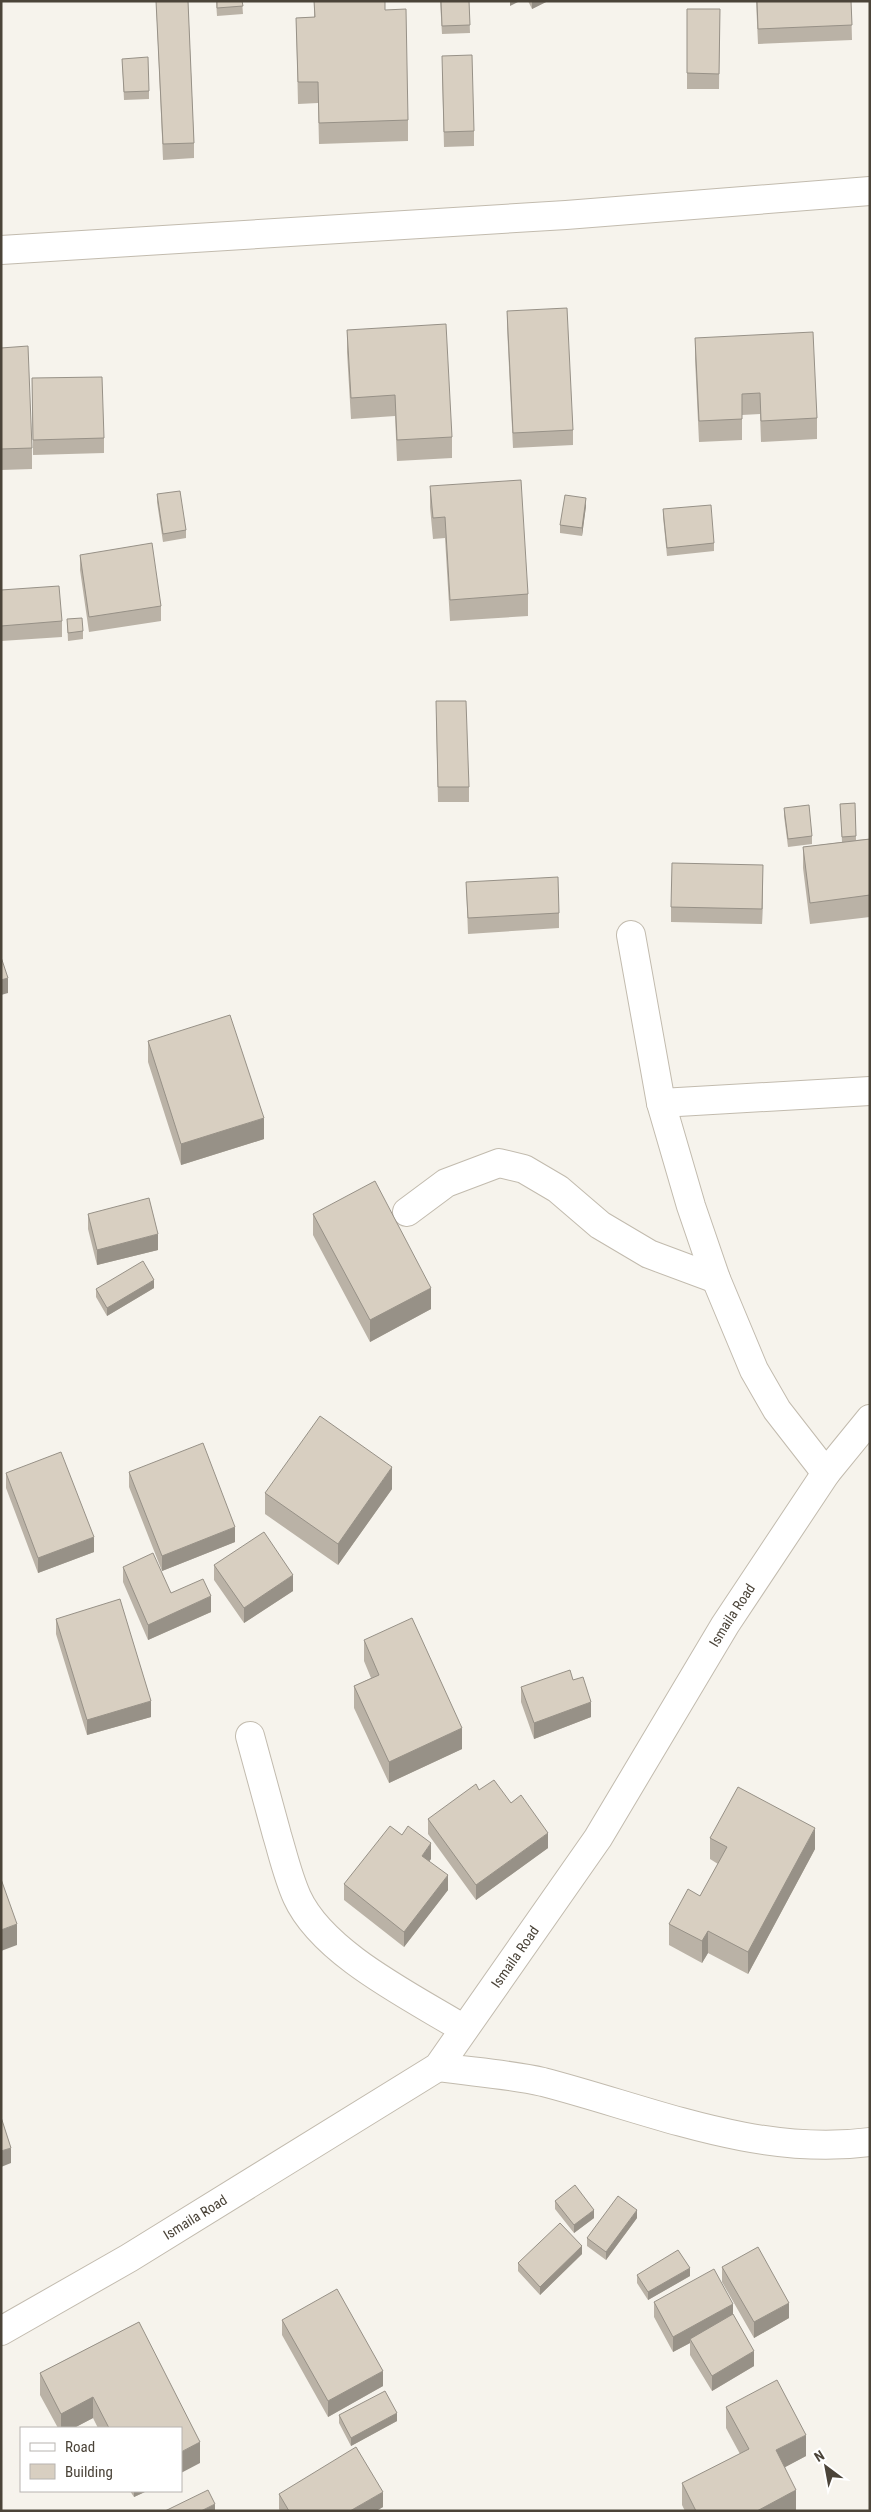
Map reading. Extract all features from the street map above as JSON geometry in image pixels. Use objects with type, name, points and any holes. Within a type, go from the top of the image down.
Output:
[{"type":"street","points":[[1,250],[566,215],[870,191]]},
{"type":"street","points":[[631,935],[661,1103],[691,1206],[716,1279],[754,1370],[777,1410],[826,1473]]},
{"type":"street","points":[[661,1103],[870,1091]]},
{"type":"street","points":[[406,1212],[446,1183],[499,1163],[524,1169],[558,1189],[600,1225],[649,1254],[716,1279]]},
{"type":"street","name":"Ismaila Road","points":[[1,2331],[129,2258],[438,2067],[598,1838],[725,1625],[826,1473],[870,1419]]},
{"type":"street","points":[[250,1736],[286,1865],[297,1897],[311,1920],[340,1949],[368,1970],[464,2029]]},
{"type":"street","points":[[438,2067],[542,2082],[645,2113],[754,2140],[842,2146],[870,2142]]},
{"type":"building","points":[[156,1],[188,1],[194,143],[163,144]]},
{"type":"building","points":[[217,1],[242,1],[243,6],[217,8]]},
{"type":"building","points":[[314,1],[385,1],[385,10],[406,9],[408,120],[319,123],[318,82],[298,82],[296,18],[315,17]]},
{"type":"building","points":[[441,1],[469,1],[470,25],[442,26]]},
{"type":"building","points":[[757,1],[851,1],[852,25],[758,29]]},
{"type":"building","points":[[687,9],[720,9],[719,74],[687,73]]},
{"type":"building","points":[[472,55],[474,131],[444,132],[442,56]]},
{"type":"building","points":[[148,57],[149,91],[124,92],[122,59]]},
{"type":"building","points":[[567,308],[573,430],[513,433],[507,311]]},
{"type":"building","points":[[446,324],[452,437],[397,440],[395,395],[351,398],[347,330]]},
{"type":"building","points":[[813,332],[817,418],[761,421],[760,393],[742,394],[742,419],[699,421],[695,338]]},
{"type":"building","points":[[28,346],[32,448],[1,449],[1,348]]},
{"type":"building","points":[[102,377],[104,438],[33,440],[32,378]]},
{"type":"building","points":[[521,480],[528,594],[450,600],[445,517],[433,518],[430,486]]},
{"type":"building","points":[[180,491],[186,530],[163,534],[157,494]]},
{"type":"building","points":[[565,495],[586,498],[582,528],[560,525]]},
{"type":"building","points":[[711,505],[714,543],[667,548],[663,509]]},
{"type":"building","points":[[152,543],[161,606],[89,617],[80,555]]},
{"type":"building","points":[[59,586],[62,621],[1,626],[1,590]]},
{"type":"building","points":[[82,618],[83,631],[68,633],[67,619]]},
{"type":"building","points":[[436,701],[466,701],[469,787],[438,787]]},
{"type":"building","points":[[855,803],[856,836],[842,837],[840,804]]},
{"type":"building","points":[[809,805],[812,836],[788,839],[784,808]]},
{"type":"building","points":[[870,839],[870,895],[810,903],[803,847]]},
{"type":"building","points":[[672,863],[763,865],[762,909],[671,907]]},
{"type":"building","points":[[558,877],[559,913],[468,918],[466,882]]},
{"type":"building","points":[[1,957],[8,978],[1,980]]},
{"type":"building","points":[[230,1015],[264,1118],[181,1144],[148,1041]]},
{"type":"building","points":[[375,1181],[431,1288],[370,1320],[313,1214]]},
{"type":"building","points":[[149,1198],[158,1234],[97,1250],[88,1214]]},
{"type":"building","points":[[143,1261],[154,1280],[107,1308],[96,1289]]},
{"type":"building","points":[[320,1416],[392,1467],[338,1544],[265,1493]]},
{"type":"building","points":[[203,1443],[235,1527],[162,1556],[129,1472]]},
{"type":"building","points":[[61,1452],[94,1537],[38,1558],[6,1473]]},
{"type":"building","points":[[264,1532],[293,1575],[244,1608],[214,1565]]},
{"type":"building","points":[[153,1553],[171,1593],[203,1579],[211,1596],[148,1625],[123,1567]]},
{"type":"building","points":[[120,1599],[151,1701],[87,1720],[56,1619]]},
{"type":"building","points":[[412,1618],[462,1728],[389,1762],[354,1686],[379,1675],[364,1640]]},
{"type":"building","points":[[570,1670],[573,1680],[583,1677],[591,1702],[534,1723],[521,1687]]},
{"type":"building","points":[[494,1780],[511,1803],[521,1795],[548,1833],[476,1885],[428,1819],[476,1784],[479,1790]]},
{"type":"building","points":[[738,1787],[815,1828],[748,1952],[708,1931],[702,1941],[669,1924],[688,1889],[700,1896],[727,1847],[710,1838]]},
{"type":"building","points":[[390,1826],[402,1835],[408,1826],[431,1843],[422,1856],[448,1875],[404,1932],[344,1884]]},
{"type":"building","points":[[1,1879],[17,1924],[1,1930]]},
{"type":"building","points":[[1,2117],[11,2148],[1,2151]]},
{"type":"building","points":[[575,2185],[594,2210],[574,2225],[555,2201]]},
{"type":"building","points":[[618,2196],[637,2210],[606,2252],[587,2238]]},
{"type":"building","points":[[560,2223],[582,2246],[540,2287],[518,2263]]},
{"type":"building","points":[[758,2247],[789,2303],[754,2322],[722,2267]]},
{"type":"building","points":[[678,2250],[690,2268],[648,2292],[637,2275]]},
{"type":"building","points":[[714,2269],[733,2304],[673,2337],[654,2302]]},
{"type":"building","points":[[337,2289],[383,2371],[328,2401],[282,2320]]},
{"type":"building","points":[[733,2314],[754,2351],[712,2376],[690,2339]]},
{"type":"building","points":[[139,2322],[200,2442],[182,2451],[182,2427],[108,2427],[93,2397],[61,2414],[40,2373]]},
{"type":"building","points":[[777,2380],[806,2435],[776,2450],[796,2490],[757,2511],[696,2511],[682,2483],[749,2449],[726,2407]]},
{"type":"building","points":[[385,2391],[397,2413],[351,2438],[339,2415]]},
{"type":"building","points":[[356,2447],[383,2492],[350,2511],[289,2511],[279,2494]]},
{"type":"building","points":[[208,2490],[215,2504],[201,2511],[165,2511]]}]
